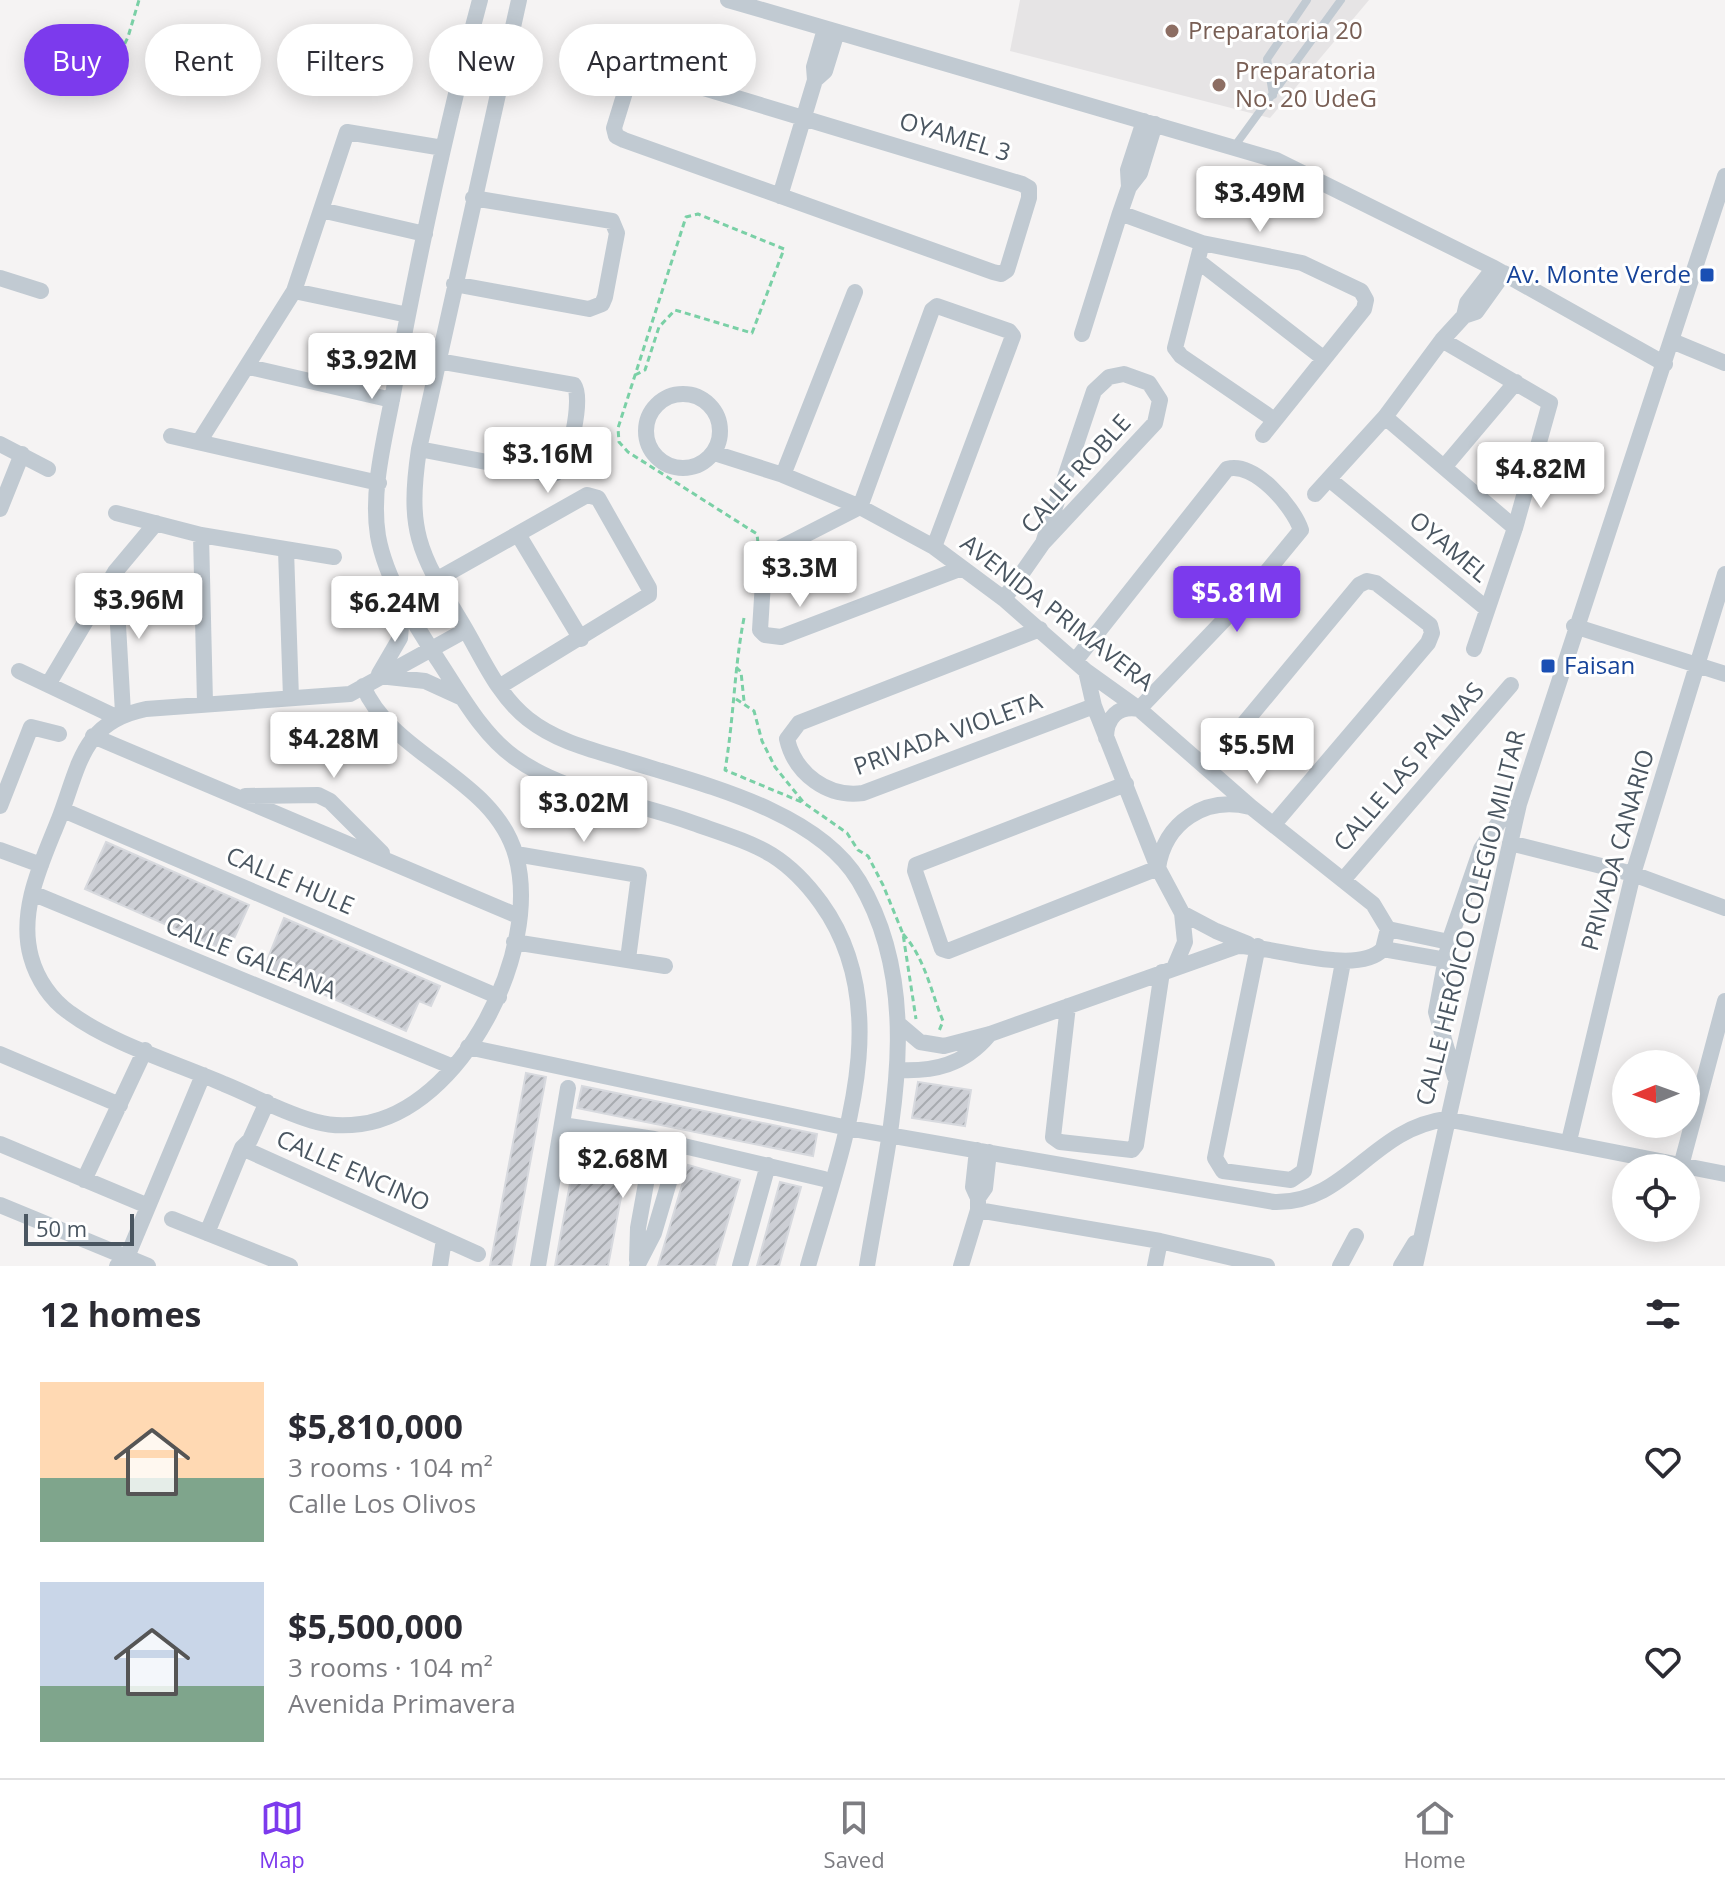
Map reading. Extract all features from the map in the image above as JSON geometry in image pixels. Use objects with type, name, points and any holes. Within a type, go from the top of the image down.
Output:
[{"type":"street","points":[[480,0],[443,148],[408,315],[379,483],[378,534],[402,600],[466,701],[500,745],[530,768],[569,784],[692,822],[772,855],[807,884],[834,922],[850,964],[860,1022],[859,1060],[848,1128],[808,1266]]},
{"type":"street","points":[[519,0],[419,449],[412,509],[420,544],[436,580],[499,687],[527,718],[567,742],[764,808],[832,848],[860,881],[878,922],[891,964],[900,1025],[897,1070],[867,1266]]},
{"type":"street","points":[[728,0],[1276,160],[1499,270],[1665,364]]},
{"type":"street","points":[[780,196],[815,80],[814,67],[831,30]]},
{"type":"street","name":"OYAMEL 3","points":[[636,70],[805,116],[1029,188],[1029,198],[1007,270],[1001,274],[780,196],[616,136],[614,128],[630,76],[636,70]]},
{"type":"street","points":[[1082,334],[1129,187],[1128,170],[1150,122]]},
{"type":"street","points":[[199,442],[294,291],[347,132],[355,130],[443,148]]},
{"type":"street","name":"CALLE HERÓICO COLEGIO MILITAR","points":[[1415,1266],[1455,1077],[1519,804],[1574,626],[1720,206],[1725,176]]},
{"type":"street","points":[[454,284],[589,309],[602,304],[605,297],[617,233],[612,221],[473,198]]},
{"type":"street","points":[[321,210],[425,234]]},
{"type":"street","points":[[1120,213],[1202,243],[1302,263],[1361,291],[1366,300],[1364,309],[1263,435]]},
{"type":"street","points":[[1202,243],[1175,348],[1181,356],[1273,419]]},
{"type":"street","points":[[1198,261],[1323,358]]},
{"type":"street","points":[[1315,494],[1385,417],[1442,340],[1464,316],[1476,312],[1499,270]]},
{"type":"street","points":[[0,278],[41,291]]},
{"type":"street","points":[[294,291],[408,315]]},
{"type":"street","points":[[783,475],[855,292]]},
{"type":"street","points":[[934,547],[1012,340],[1009,331],[941,306],[934,307],[860,507],[770,553],[764,566],[758,622],[765,635],[781,637],[962,568]]},
{"type":"street","name":"OYAMEL","points":[[1329,479],[1487,609],[1550,411],[1547,398],[1442,340]]},
{"type":"street","points":[[1672,341],[1725,363]]},
{"type":"street","points":[[419,449],[549,474],[556,473],[566,462],[579,399],[574,385],[438,361]]},
{"type":"street","points":[[249,367],[392,400]]},
{"type":"street","name":"CALLE ROBLE","points":[[1004,599],[1043,543],[1155,423],[1160,400],[1154,388],[1144,380],[1116,374],[1094,391],[1043,543]]},
{"type":"street","points":[[1445,466],[1516,382]]},
{"type":"street","points":[[680,394],[706,402],[720,426],[714,453],[691,468],[664,463],[648,442],[647,423],[655,406],[680,394]]},
{"type":"street","points":[[1385,417],[1515,528]]},
{"type":"street","points":[[171,436],[379,483]]},
{"type":"street","points":[[0,444],[48,469]]},
{"type":"street","name":"AVENIDA PRIMAVERA","points":[[714,453],[783,475],[860,507],[934,547],[1004,599],[1080,666],[1139,709],[1251,807],[1343,880],[1378,910],[1388,929]]},
{"type":"street","points":[[0,509],[22,454]]},
{"type":"street","points":[[1068,1006],[1053,1137],[1060,1142],[1132,1150],[1136,1145],[1168,970],[1185,942],[1182,913],[1158,868],[1106,738],[1080,666],[1227,469],[1237,466],[1248,469],[1295,511],[1301,530],[1246,597],[1139,709],[1126,708],[1114,714],[1107,725],[1106,738]]},
{"type":"street","points":[[436,580],[587,495],[598,498],[649,588],[649,595],[499,687]]},
{"type":"street","points":[[116,513],[201,535],[334,557]]},
{"type":"street","points":[[49,683],[115,572],[156,523]]},
{"type":"street","points":[[201,535],[205,703]]},
{"type":"street","points":[[519,536],[581,639]]},
{"type":"street","points":[[286,550],[291,698]]},
{"type":"street","points":[[115,572],[119,715]]},
{"type":"street","name":"PRIVADA CANARIO","points":[[1569,1141],[1633,874],[1725,574]]},
{"type":"street","points":[[1207,768],[1359,585],[1367,581],[1376,583],[1430,625],[1432,633],[1428,643],[1274,824]]},
{"type":"street","points":[[378,676],[400,638],[402,600]]},
{"type":"street","points":[[1474,649],[1487,609]]},
{"type":"street","points":[[1574,626],[1725,674]]},
{"type":"street","name":"PRIVADA VIOLETA","points":[[1040,629],[799,723],[787,739],[790,752],[814,781],[844,796],[863,793],[1094,706]]},
{"type":"street","points":[[363,686],[380,717],[494,813],[516,854],[518,916],[499,997],[453,1067],[411,1107],[360,1124],[314,1122],[81,1020],[50,994],[36,970],[28,942],[32,893],[93,736],[119,715],[205,703],[336,697],[363,686],[466,630]]},
{"type":"street","points":[[19,671],[119,715]]},
{"type":"street","points":[[378,676],[425,681],[466,701]]},
{"type":"street","name":"CALLE LAS PALMAS","points":[[1343,880],[1511,685]]},
{"type":"street","points":[[0,806],[31,727],[59,734]]},
{"type":"street","points":[[93,736],[518,916]]},
{"type":"street","points":[[1126,784],[916,865],[915,871],[940,946],[948,951],[1158,868]]},
{"type":"street","points":[[240,796],[318,795],[330,801],[389,860]]},
{"type":"street","points":[[1158,868],[1167,838],[1189,815],[1219,804],[1251,807]]},
{"type":"street","points":[[1455,1077],[1436,1022],[1449,942],[1481,849],[1499,822],[1519,804]]},
{"type":"street","name":"CALLE HULE","points":[[63,810],[499,997]]},
{"type":"street","points":[[1510,843],[1633,874],[1725,908]]},
{"type":"street","points":[[0,850],[41,865]]},
{"type":"street","points":[[516,854],[639,875],[628,959]]},
{"type":"street","name":"CALLE GALEANA","points":[[32,893],[453,1067]]},
{"type":"street","points":[[1182,913],[1216,931],[1258,946],[1343,962],[1367,959],[1383,949],[1446,960]]},
{"type":"street","points":[[1383,949],[1388,929],[1449,942]]},
{"type":"street","points":[[514,942],[665,966]]},
{"type":"street","points":[[900,1025],[920,1042],[936,1047],[990,1034],[1238,946],[1258,946]]},
{"type":"street","points":[[1258,946],[1215,1158],[1223,1171],[1291,1180],[1304,1171],[1343,962]]},
{"type":"street","points":[[1684,1154],[1725,1001]]},
{"type":"street","points":[[897,1070],[925,1071],[950,1065],[972,1052],[990,1034]]},
{"type":"street","points":[[468,1047],[848,1128],[1286,1203],[1326,1191],[1405,1130],[1446,1119],[1627,1154]]},
{"type":"street","points":[[84,1180],[145,1050]]},
{"type":"street","points":[[0,1054],[120,1105]]},
{"type":"street","points":[[123,1262],[203,1075]]},
{"type":"street","points":[[538,1266],[568,1088]]},
{"type":"street","name":"CALLE ENCINO","points":[[207,1233],[242,1148],[242,1135],[262,1100]]},
{"type":"street","points":[[562,1125],[654,1139],[824,1179]]},
{"type":"street","points":[[637,1266],[638,1228],[654,1139]]},
{"type":"street","points":[[0,1144],[148,1206]]},
{"type":"street","points":[[637,1266],[654,1233],[680,1145]]},
{"type":"street","name":"CALLE ENCINO","points":[[242,1148],[478,1254]]},
{"type":"street","points":[[961,1266],[985,1188],[983,1151]]},
{"type":"street","points":[[740,1266],[768,1165]]},
{"type":"street","points":[[1700,1169],[1725,1174]]},
{"type":"street","points":[[978,1204],[1267,1266]]},
{"type":"street","points":[[0,1205],[123,1262],[148,1266]]},
{"type":"street","points":[[172,1219],[290,1266]]},
{"type":"street","points":[[1401,1266],[1420,1235]]},
{"type":"street","points":[[1340,1266],[1356,1236]]},
{"type":"street","name":"CALLE ENCINO","points":[[440,1266],[444,1239]]},
{"type":"street","points":[[1155,1266],[1160,1241]]},
{"type":"lane","points":[[1273,95],[1267,59],[1307,0]]},
{"type":"lane","points":[[1233,147],[1341,0]]},
{"type":"path","points":[[129,34],[139,0]]},
{"type":"path","points":[[635,375],[645,370],[659,327],[675,310],[752,333],[784,249],[698,214],[686,217],[635,375],[618,428],[619,442],[628,452],[677,486],[757,534],[755,554]]},
{"type":"path","points":[[746,608],[735,665],[733,685],[736,699],[725,770],[804,803],[847,833],[858,850],[868,856],[886,899],[897,912],[919,1026]]},
{"type":"path","points":[[735,665],[741,672],[744,701]]},
{"type":"path","points":[[736,699],[744,701],[754,711],[762,741],[775,767],[804,803]]},
{"type":"path","points":[[903,934],[915,947],[943,1021],[942,1029],[932,1034]]},
{"type":"shaded area","name":"Preparatoria No. 20 UdeG","points":[[1020,0],[1369,0],[1270,118],[1010,51]]},
{"type":"building","points":[[106,842],[249,905],[228,952],[85,889]]},
{"type":"building","points":[[284,918],[440,986],[431,1006],[419,1001],[406,1031],[264,968]]},
{"type":"building","points":[[526,1073],[546,1077],[511,1266],[490,1266]]},
{"type":"building","points":[[918,1082],[971,1090],[965,1126],[912,1118]]},
{"type":"building","points":[[582,1086],[817,1134],[813,1156],[577,1108]]},
{"type":"building","points":[[577,1145],[629,1155],[608,1266],[555,1266]]},
{"type":"building","points":[[688,1165],[740,1180],[715,1266],[658,1266]]},
{"type":"building","points":[[780,1182],[801,1187],[779,1266],[757,1266]]},
{"type":"place","name":"Preparatoria 20","points":[[1172,31]]},
{"type":"place","name":"Preparatoria No. 20 UdeG","points":[[1219,85]]},
{"type":"place","name":"Av. Monte Verde","points":[[1707,275]]},
{"type":"place","name":"Faisan","points":[[1548,666]]}]
